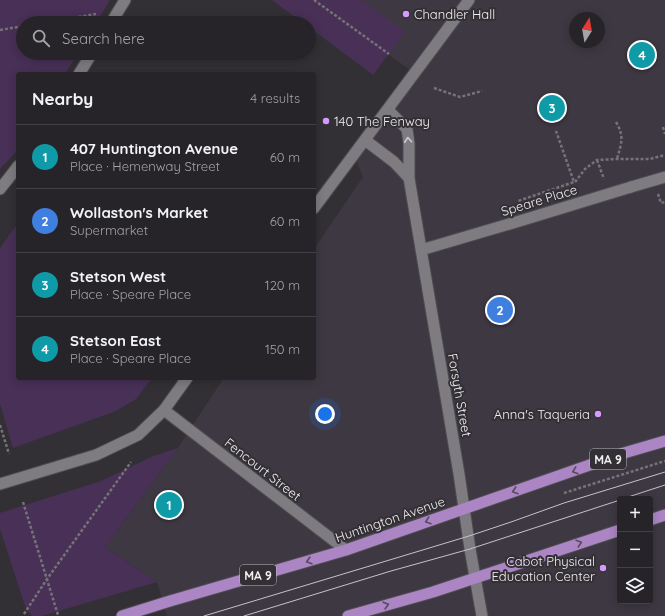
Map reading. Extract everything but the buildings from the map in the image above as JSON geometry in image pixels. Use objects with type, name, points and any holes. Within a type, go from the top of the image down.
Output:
[{"type":"main road","name":"Huntington Avenue","points":[[122,616],[178,598],[346,550],[624,453],[665,441]]},
{"type":"main road","points":[[653,519],[665,515]]},
{"type":"main road","points":[[348,616],[476,578],[617,531]]},
{"type":"street","points":[[115,16],[125,0]]},
{"type":"street","points":[[316,205],[469,0]]},
{"type":"street","points":[[80,72],[88,60]]},
{"type":"street","name":"Forsyth Street","points":[[388,110],[407,129],[409,143],[409,178],[482,616]]},
{"type":"street","points":[[365,140],[394,162],[409,178]]},
{"type":"street","points":[[0,189],[16,169]]},
{"type":"street","name":"Speare Place","points":[[421,250],[665,177]]},
{"type":"street","points":[[0,484],[96,455],[138,435],[164,410],[186,380]]},
{"type":"street","name":"Fencourt Street","points":[[164,410],[346,550]]},
{"type":"path","points":[[314,0],[388,54]]},
{"type":"path","points":[[84,16],[96,14]]},
{"type":"path","points":[[0,30],[16,27]]},
{"type":"path","points":[[434,88],[460,98],[482,91]]},
{"type":"path","points":[[616,122],[621,130],[622,143],[617,159]]},
{"type":"path","points":[[663,127],[665,134]]},
{"type":"path","points":[[556,131],[574,182]]},
{"type":"path","points":[[518,201],[574,182],[585,169],[598,160],[650,159],[665,155]]},
{"type":"path","points":[[598,160],[604,180]]},
{"type":"path","points":[[0,425],[9,454]]},
{"type":"path","points":[[559,495],[665,461]]},
{"type":"path","points":[[24,614],[47,579],[131,462]]},
{"type":"path","points":[[23,502],[58,615]]},
{"type":"shaded area","points":[[0,0],[110,0],[100,16],[16,16],[16,60],[74,60],[66,72],[16,72],[16,152],[0,169]]},
{"type":"shaded area","points":[[272,0],[362,0],[405,32],[373,75],[316,32],[316,16],[294,16]]},
{"type":"shaded area","points":[[314,0],[665,0],[665,616],[167,616],[157,582],[105,547],[178,448],[223,380],[316,380],[316,246],[363,177],[354,155],[414,73]]},
{"type":"shaded area","points":[[16,226],[16,380],[150,380],[136,399],[116,411],[13,448],[0,404],[0,248]]},
{"type":"shaded area","points":[[178,448],[105,547],[157,582],[42,616],[32,616],[26,609],[0,529],[0,513],[101,481],[151,457]]},
{"type":"tram line","points":[[204,616],[469,536],[564,503],[665,472]]},
{"type":"tram line","points":[[631,496],[665,485]]},
{"type":"tram line","points":[[244,616],[391,571],[470,549],[617,501]]},
{"type":"place","name":"Chandler Hall","points":[[406,14]]},
{"type":"place","name":"Stetson East","points":[[642,55]]},
{"type":"place","name":"Stetson West","points":[[552,108]]},
{"type":"place","name":"140 The Fenway","points":[[326,121]]},
{"type":"place","name":"Wollaston's Market","points":[[500,310]]},
{"type":"place","name":"Anna's Taqueria","points":[[598,414]]},
{"type":"place","name":"407 Huntington Avenue","points":[[169,505]]},
{"type":"place","name":"Cabot Physical Education Center","points":[[603,568]]}]
